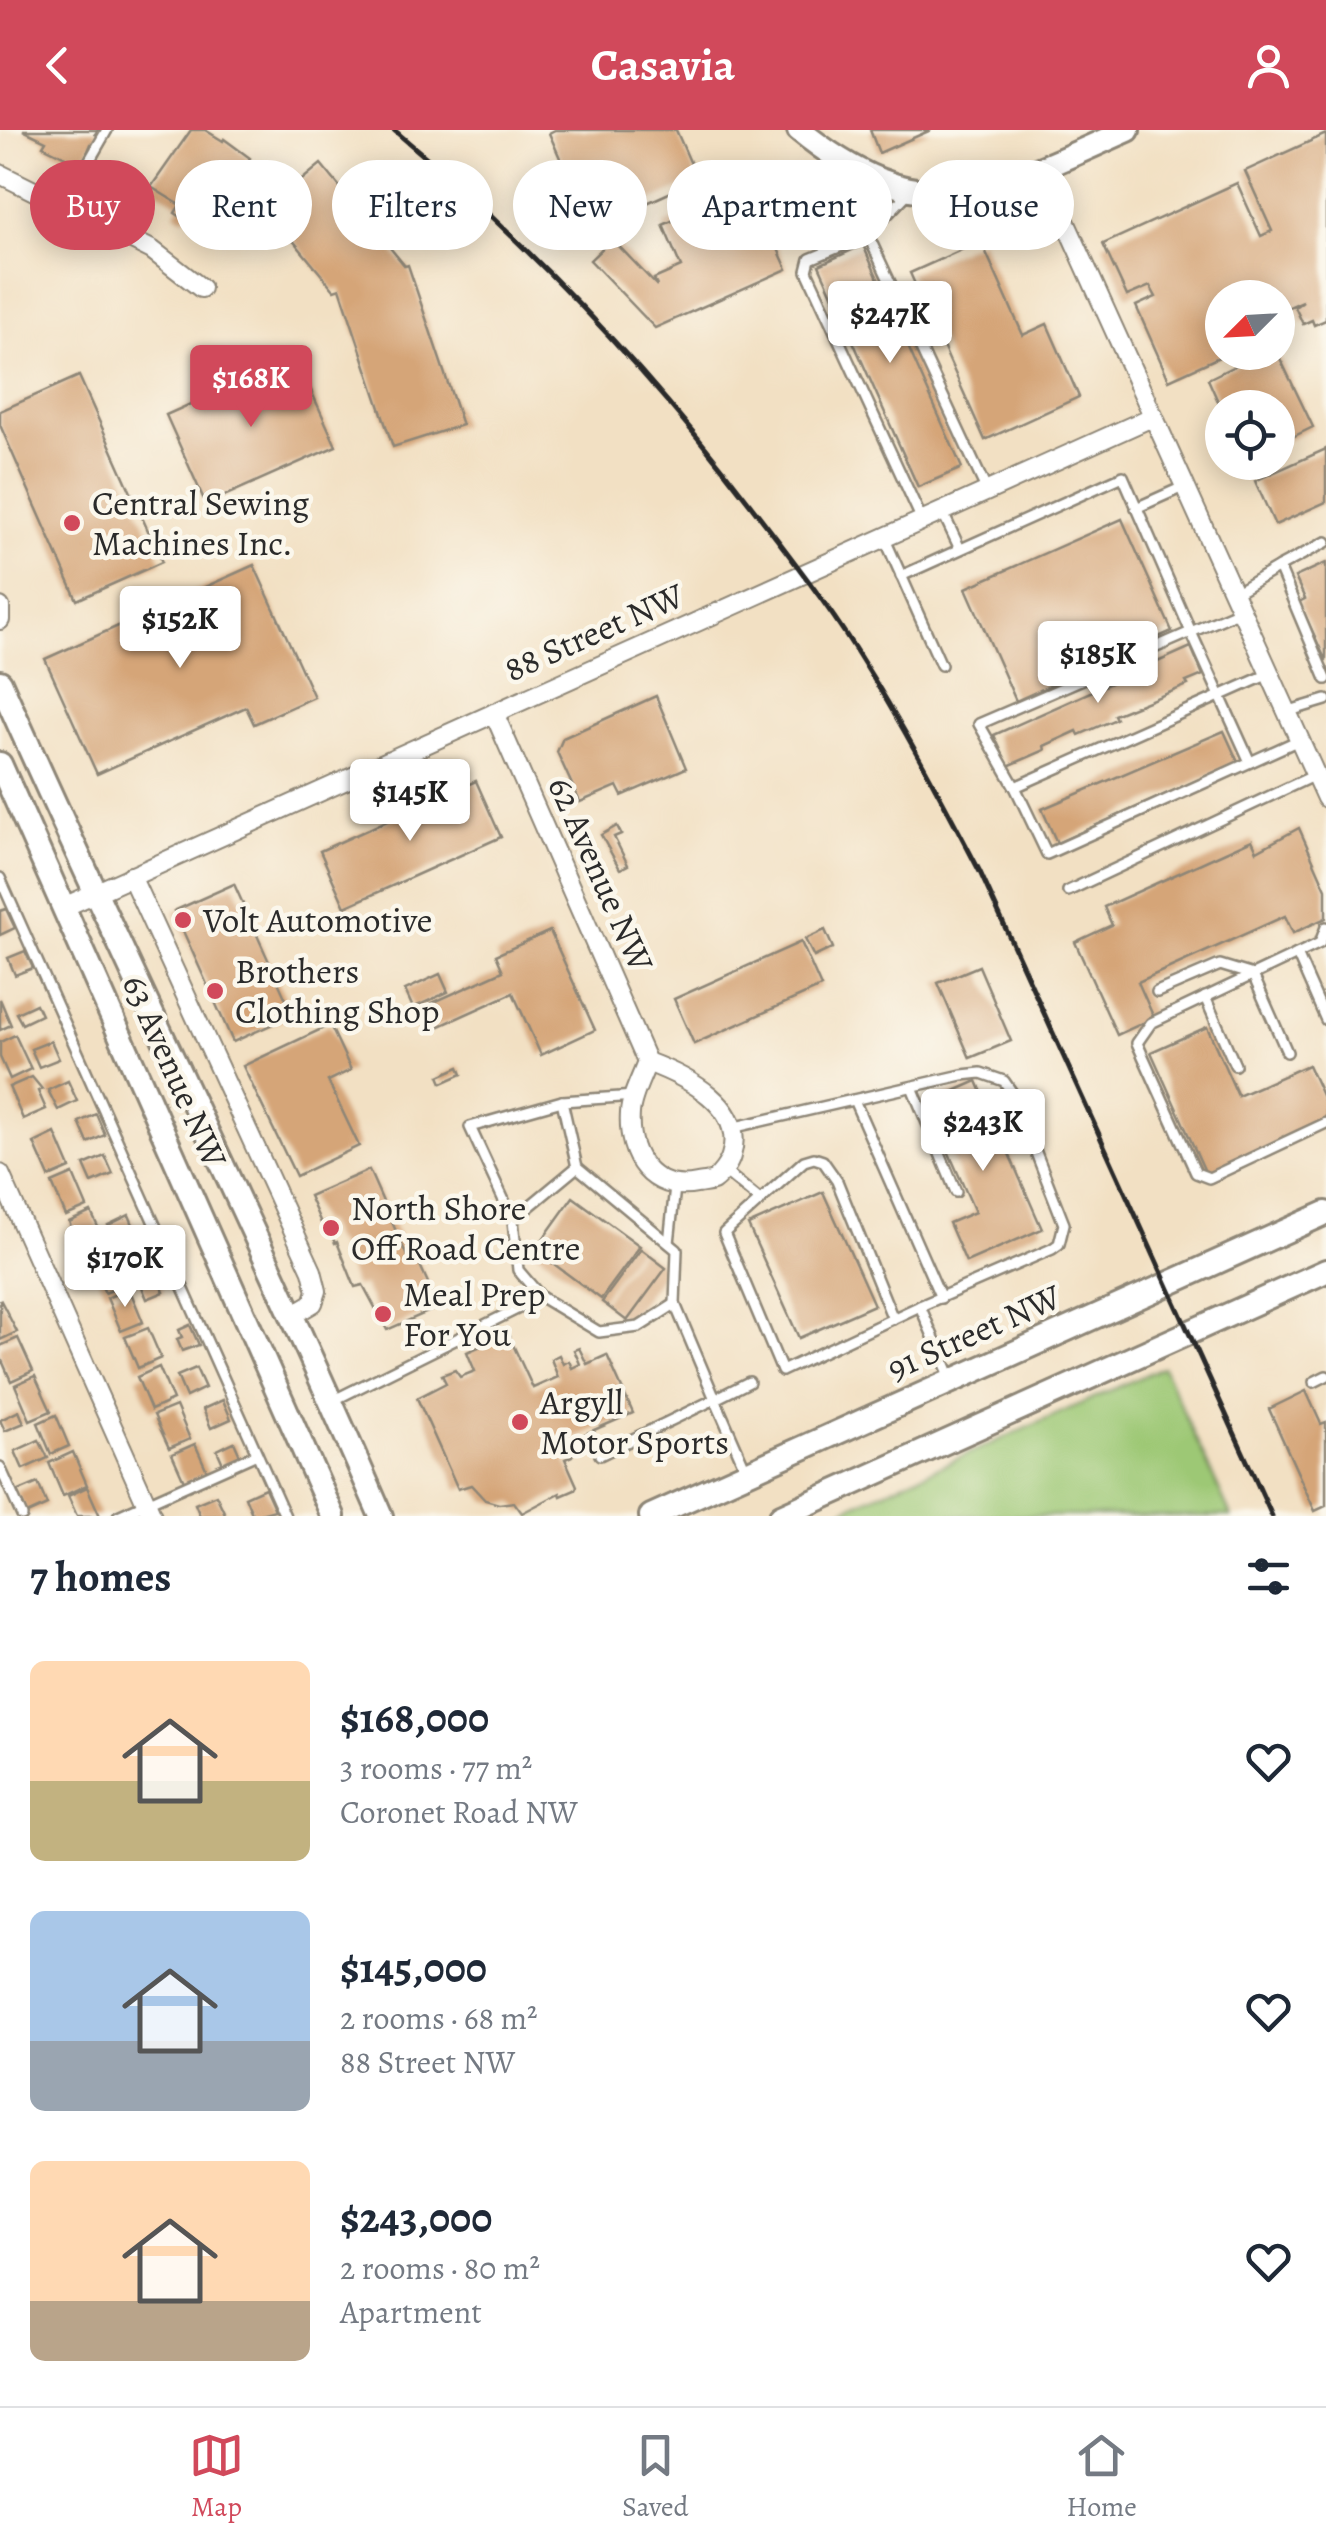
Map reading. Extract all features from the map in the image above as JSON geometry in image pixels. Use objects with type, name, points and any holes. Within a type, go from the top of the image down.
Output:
[{"type":"main road","points":[[799,130],[839,161],[886,185],[912,190]]},
{"type":"main road","points":[[1059,160],[1128,130]]},
{"type":"main road","name":"63 Avenue NW","points":[[0,682],[381,1516]]},
{"type":"main road","name":"63 Avenue NW","points":[[0,764],[334,1516]]},
{"type":"main road","name":"91 Street NW","points":[[650,1516],[1326,1213]]},
{"type":"main road","points":[[780,1516],[1326,1272]]},
{"type":"street","points":[[0,174],[30,189]]},
{"type":"street","points":[[1074,242],[1326,798]]},
{"type":"street","points":[[152,250],[201,288]]},
{"type":"street","name":"88 Street NW","points":[[64,907],[1152,417]]},
{"type":"street","points":[[0,607],[0,620]]},
{"type":"street","name":"62 Avenue NW","points":[[494,713],[648,1062]]},
{"type":"street","name":"63 Avenue NW","points":[[131,876],[312,1271],[316,1290],[313,1303],[291,1316]]},
{"type":"street","points":[[648,1062],[680,1074],[702,1089],[729,1119],[735,1144],[730,1163],[712,1181],[676,1187],[660,1182],[640,1161],[631,1138],[630,1110],[635,1096],[648,1062]]},
{"type":"street","points":[[0,1174],[149,1510]]},
{"type":"lane","points":[[90,160],[107,130]]},
{"type":"lane","points":[[892,214],[912,196]]},
{"type":"lane","points":[[832,250],[810,259],[807,271],[922,520]]},
{"type":"lane","points":[[875,250],[987,491]]},
{"type":"lane","points":[[901,576],[1122,476],[1250,762]]},
{"type":"lane","points":[[1136,508],[1183,486]]},
{"type":"lane","points":[[942,511],[960,550]]},
{"type":"lane","points":[[884,537],[941,665]]},
{"type":"lane","points":[[1300,740],[1047,854],[979,724],[1191,632],[1236,603],[1279,567],[1326,542]]},
{"type":"lane","points":[[1279,567],[1326,679]]},
{"type":"lane","points":[[1015,787],[1269,674]]},
{"type":"lane","points":[[1286,712],[1326,700]]},
{"type":"lane","points":[[1068,890],[1315,775]]},
{"type":"lane","points":[[0,878],[285,1516]]},
{"type":"lane","points":[[1326,927],[1323,944],[1151,1023],[1138,1043],[1196,1173],[1209,1178],[1326,1123]]},
{"type":"lane","points":[[1297,954],[1326,1020]]},
{"type":"lane","points":[[1157,992],[1220,965],[1253,975],[1287,1052]]},
{"type":"lane","points":[[1205,998],[1235,1065]]},
{"type":"lane","points":[[731,1128],[981,1073],[1004,1081],[1064,1224],[1064,1234],[1052,1249],[782,1370],[724,1233],[804,1161],[823,1161],[837,1181],[893,1319]]},
{"type":"lane","points":[[912,1086],[956,1192]]},
{"type":"lane","points":[[635,1096],[562,1101],[470,1127],[512,1220],[518,1270],[541,1298],[598,1332],[638,1327],[675,1304]]},
{"type":"lane","points":[[854,1100],[940,1298]]},
{"type":"lane","points":[[562,1101],[577,1167],[677,1250],[675,1304],[748,1472]]},
{"type":"lane","points":[[512,1220],[577,1167]]},
{"type":"lane","points":[[723,1170],[760,1200]]},
{"type":"lane","points":[[669,1243],[676,1187]]},
{"type":"lane","points":[[332,1402],[541,1298]]},
{"type":"lane","points":[[920,1306],[952,1380]]},
{"type":"lane","points":[[1314,1382],[1326,1376]]},
{"type":"lane","points":[[600,1455],[749,1382]]},
{"type":"lane","points":[[118,1516],[149,1510],[258,1454]]},
{"type":"lane","points":[[0,1467],[22,1516]]},
{"type":"green space","points":[[1163,1367],[1231,1516],[829,1516]]},
{"type":"building","points":[[23,130],[98,130],[95,134],[99,136],[84,160],[72,160],[43,146],[46,141]]},
{"type":"building","points":[[191,130],[205,130],[224,139],[250,158],[175,160],[175,202],[155,189],[155,181]]},
{"type":"building","points":[[676,130],[689,160],[667,160],[667,194],[647,203],[647,160],[561,160],[549,133]]},
{"type":"building","points":[[870,130],[931,130],[879,153]]},
{"type":"building","points":[[1326,134],[1326,320],[1303,324],[1295,307],[1303,301],[1295,305],[1295,280],[1205,280],[1205,363],[1169,380],[1136,306],[1156,297],[1150,286],[1127,296],[1103,244],[1237,183],[1261,236],[1272,231],[1245,171]]},
{"type":"building","points":[[321,164],[332,177],[332,250],[392,250],[408,265],[462,425],[393,447],[340,288],[334,290],[301,250],[312,250],[312,172]]},
{"type":"building","points":[[600,250],[623,250],[657,286],[654,279],[681,267],[674,250],[779,250],[787,269],[655,328],[590,260]]},
{"type":"building","points":[[852,250],[865,250],[962,468],[918,487],[819,265]]},
{"type":"building","points":[[961,250],[985,250],[1023,335],[1047,324],[1079,397],[985,440],[910,273]]},
{"type":"building","points":[[296,357],[336,446],[206,504],[166,415]]},
{"type":"building","points":[[1226,370],[1286,370],[1313,427],[1295,436],[1295,390],[1213,390],[1208,379]]},
{"type":"building","points":[[79,376],[162,562],[77,600],[0,425],[0,411]]},
{"type":"building","points":[[1326,449],[1326,502],[1275,525],[1255,481],[1295,480],[1295,463]]},
{"type":"building","points":[[1122,519],[1172,631],[1016,701],[966,588]]},
{"type":"building","points":[[1326,563],[1326,661],[1299,602],[1305,599],[1295,577]]},
{"type":"building","points":[[254,565],[314,697],[254,724],[246,707],[97,774],[45,659]]},
{"type":"building","points":[[1191,647],[1203,675],[1186,682],[1188,685],[1114,715],[1116,719],[1079,735],[1077,731],[1008,766],[994,735]]},
{"type":"building","points":[[656,696],[686,768],[622,796],[617,786],[580,802],[557,752],[563,738]]},
{"type":"building","points":[[1224,731],[1238,762],[1057,843],[1042,809]]},
{"type":"building","points":[[476,781],[501,837],[345,907],[320,851]]},
{"type":"building","points":[[617,826],[621,834],[614,837],[628,865],[620,869],[601,835]]},
{"type":"building","points":[[1299,828],[1326,889],[1326,918],[1293,933],[1285,916],[1138,982],[1154,1018],[1117,1035],[1075,942],[1112,925],[1104,907],[1252,840],[1257,851]]},
{"type":"building","points":[[234,884],[293,1015],[233,1042],[174,911]]},
{"type":"building","points":[[6,909],[15,928],[0,935],[0,911]]},
{"type":"building","points":[[825,930],[833,948],[814,957],[805,939]]},
{"type":"building","points":[[550,931],[595,1030],[541,1055],[513,993],[431,1030],[421,1008],[503,971],[496,955]]},
{"type":"building","points":[[801,942],[821,987],[694,1044],[674,999]]},
{"type":"building","points":[[25,951],[33,968],[15,975],[8,958]]},
{"type":"building","points":[[979,966],[1011,1041],[970,1058],[938,983]]},
{"type":"building","points":[[440,974],[448,992],[413,1008],[405,990]]},
{"type":"building","points":[[0,999],[11,1025],[0,1030]]},
{"type":"building","points":[[36,1004],[41,1015],[22,1024],[16,1013]]},
{"type":"building","points":[[330,1025],[351,1070],[328,1081],[359,1146],[296,1176],[243,1066]]},
{"type":"building","points":[[1207,1027],[1238,1096],[1308,1065],[1326,1104],[1326,1123],[1207,1176],[1151,1052]]},
{"type":"building","points":[[15,1035],[31,1069],[10,1079],[0,1057],[0,1042]]},
{"type":"building","points":[[51,1041],[59,1059],[39,1067],[31,1049]]},
{"type":"building","points":[[459,1067],[462,1074],[442,1083],[439,1076]]},
{"type":"building","points":[[32,1077],[42,1089],[38,1091],[46,1109],[23,1119],[9,1087]]},
{"type":"building","points":[[68,1081],[77,1101],[58,1110],[48,1090]]},
{"type":"building","points":[[977,1081],[1042,1229],[966,1262],[949,1223],[975,1212],[927,1103]]},
{"type":"building","points":[[96,1114],[105,1135],[88,1143],[79,1122]]},
{"type":"building","points":[[55,1133],[70,1168],[49,1177],[34,1143]]},
{"type":"building","points":[[105,1156],[113,1174],[92,1183],[84,1165]]},
{"type":"building","points":[[369,1170],[407,1256],[414,1252],[439,1307],[387,1330],[363,1285],[355,1287],[337,1242],[325,1221],[321,1223],[309,1196]]},
{"type":"building","points":[[73,1174],[87,1207],[66,1216],[52,1183]]},
{"type":"building","points":[[823,1192],[874,1305],[799,1338],[748,1225]]},
{"type":"building","points":[[573,1197],[640,1246],[601,1299],[535,1250]]},
{"type":"building","points":[[91,1212],[106,1244],[83,1254],[69,1222]]},
{"type":"building","points":[[129,1215],[137,1234],[117,1243],[108,1225]]},
{"type":"building","points":[[111,1249],[126,1284],[105,1293],[89,1258]]},
{"type":"building","points":[[641,1249],[666,1268],[627,1321],[602,1302]]},
{"type":"building","points":[[141,1258],[149,1275],[131,1283],[123,1266]]},
{"type":"building","points":[[157,1275],[164,1292],[147,1299],[140,1282]]},
{"type":"building","points":[[129,1288],[143,1322],[121,1331],[107,1298]]},
{"type":"building","points":[[0,1299],[17,1332],[0,1340]]},
{"type":"building","points":[[190,1325],[199,1345],[182,1351],[177,1339],[182,1337],[179,1330]]},
{"type":"building","points":[[148,1328],[161,1358],[138,1368],[125,1337]]},
{"type":"building","name":"Argyll Motor Sports","points":[[508,1334],[533,1388],[558,1377],[551,1359],[559,1355],[563,1364],[569,1361],[572,1368],[580,1364],[574,1350],[579,1348],[587,1364],[607,1355],[633,1413],[571,1440],[575,1449],[565,1459],[577,1486],[575,1490],[561,1496],[560,1493],[522,1513],[514,1502],[499,1504],[485,1500],[471,1485],[458,1489],[417,1398],[446,1383],[442,1375],[455,1370],[460,1377],[475,1371],[467,1352]]},
{"type":"building","points":[[18,1338],[33,1371],[11,1381],[0,1346]]},
{"type":"building","points":[[159,1367],[173,1400],[151,1410],[137,1377]]},
{"type":"building","points":[[196,1368],[205,1388],[186,1397],[177,1376]]},
{"type":"building","points":[[35,1376],[51,1411],[30,1420],[15,1385]]},
{"type":"building","points":[[1306,1391],[1321,1424],[1326,1422],[1326,1506],[1315,1511],[1269,1409]]},
{"type":"building","points":[[223,1400],[231,1419],[211,1428],[203,1409]]},
{"type":"building","points":[[176,1406],[190,1439],[169,1448],[154,1415]]},
{"type":"building","points":[[19,1411],[24,1423],[5,1431],[0,1420]]},
{"type":"building","points":[[56,1415],[69,1446],[51,1454],[38,1423]]},
{"type":"building","points":[[39,1440],[48,1458],[23,1469],[15,1451]]},
{"type":"building","points":[[234,1442],[241,1458],[224,1466],[217,1450]]},
{"type":"building","points":[[195,1444],[208,1473],[185,1483],[172,1454]]},
{"type":"building","points":[[73,1452],[87,1485],[63,1496],[49,1463]]},
{"type":"building","points":[[38,1483],[47,1505],[27,1514],[17,1492]]},
{"type":"building","points":[[87,1487],[100,1516],[77,1516],[68,1496]]},
{"type":"building","points":[[265,1488],[275,1510],[253,1516],[245,1497]]},
{"type":"building","points":[[216,1495],[226,1516],[200,1516],[195,1504]]},
{"type":"railway","points":[[394,130],[537,261],[669,403],[819,595],[857,652],[980,872],[1272,1516]]},
{"type":"place","name":"Central Sewing Machines Inc.","points":[[72,523]]},
{"type":"place","name":"Volt Automotive","points":[[183,920]]},
{"type":"place","name":"Brothers Clothing Shop","points":[[215,991]]},
{"type":"place","name":"North Shore Off Road Centre","points":[[331,1228]]},
{"type":"place","name":"Meal Prep For You","points":[[383,1314]]},
{"type":"place","name":"Argyll Motor Sports","points":[[520,1422]]}]
